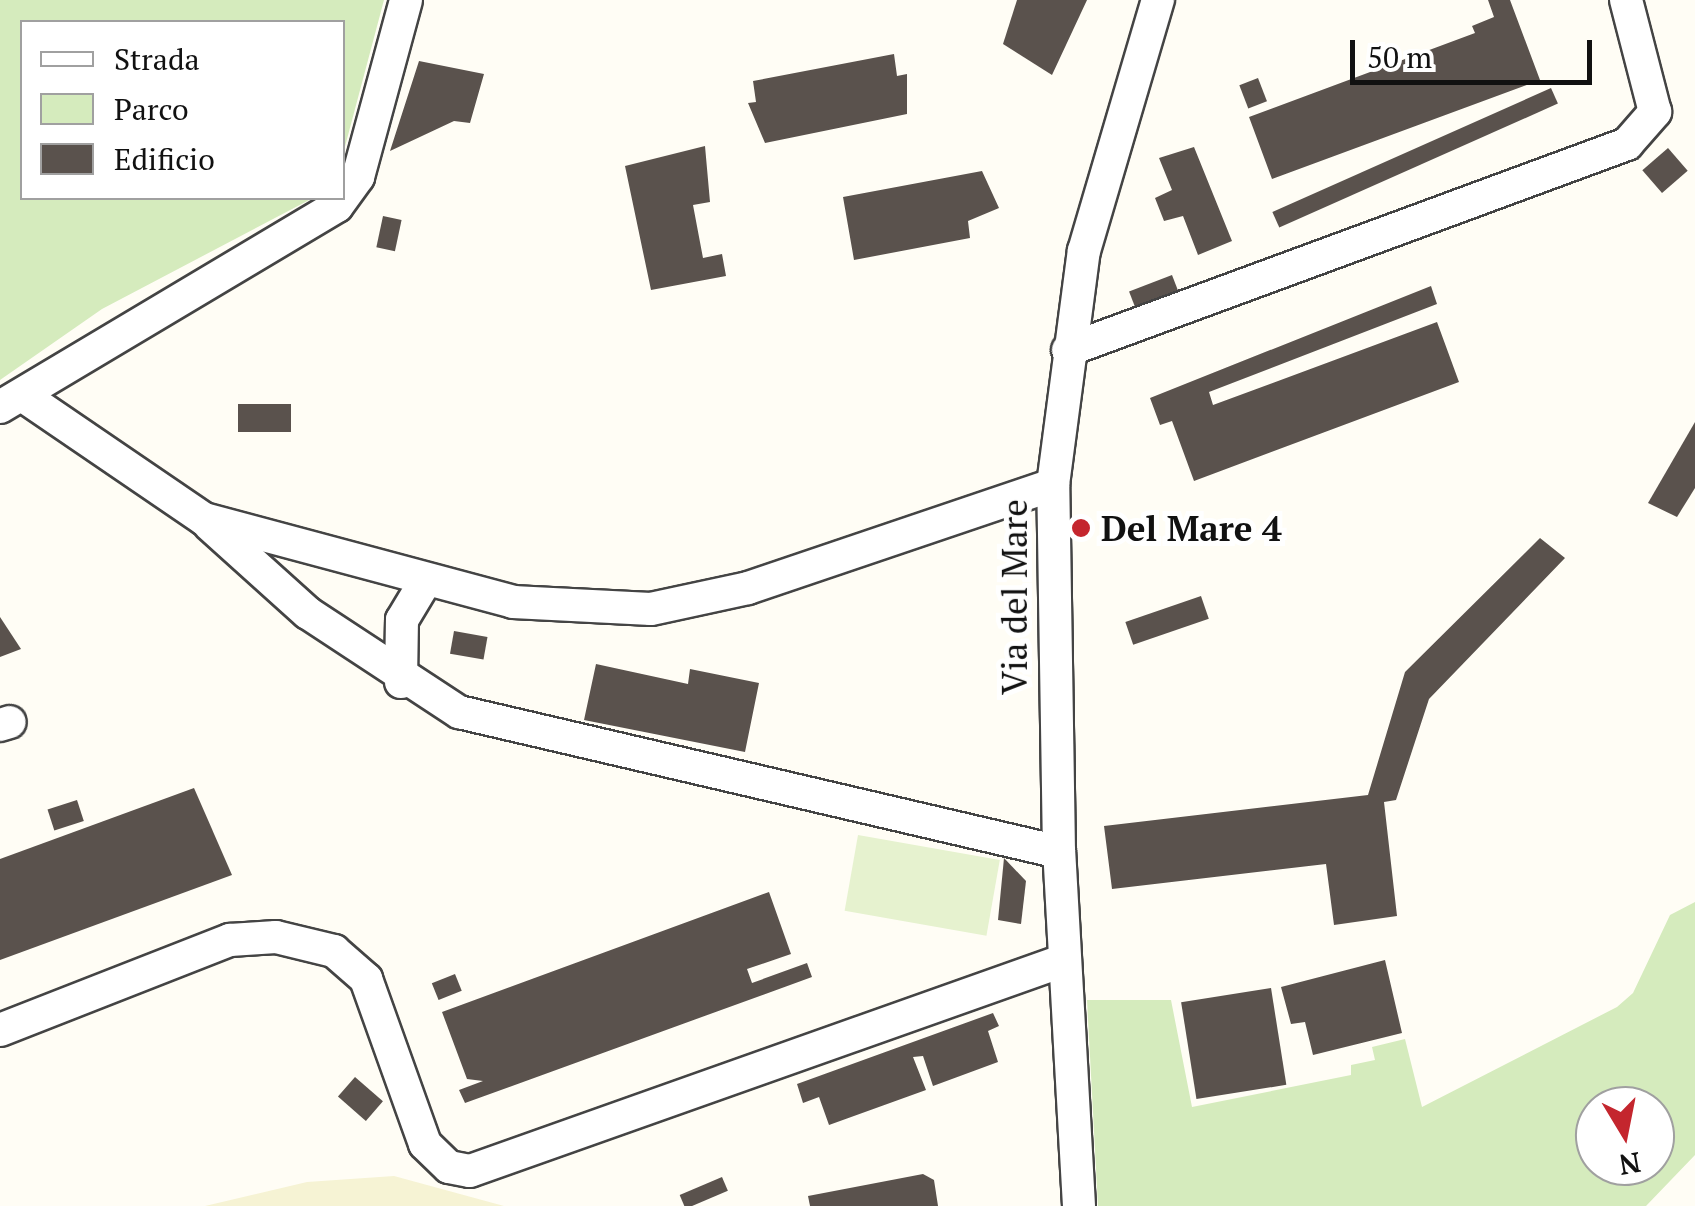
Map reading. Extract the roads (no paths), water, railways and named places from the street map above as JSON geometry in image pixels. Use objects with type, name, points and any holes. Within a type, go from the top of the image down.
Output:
[{"type":"street","points":[[345,195],[358,177],[406,0]]},
{"type":"street","name":"Via del Mare","points":[[1079,1206],[1059,852],[1053,485],[1084,251],[1158,0]]},
{"type":"street","points":[[1068,350],[1628,144],[1655,112],[1626,0]]},
{"type":"street","points":[[341,200],[337,206],[186,289],[12,402],[204,518],[402,682],[523,732],[1059,852]]},
{"type":"street","points":[[204,518],[513,602],[650,608],[748,588],[1053,485]]},
{"type":"street","points":[[402,682],[402,620],[426,580]]},
{"type":"street","points":[[0,1030],[249,936],[334,951],[366,979],[426,1144],[449,1167],[470,1171],[1065,960]]},
{"type":"place","name":"Del Mare 4","points":[[1081,528]]}]
